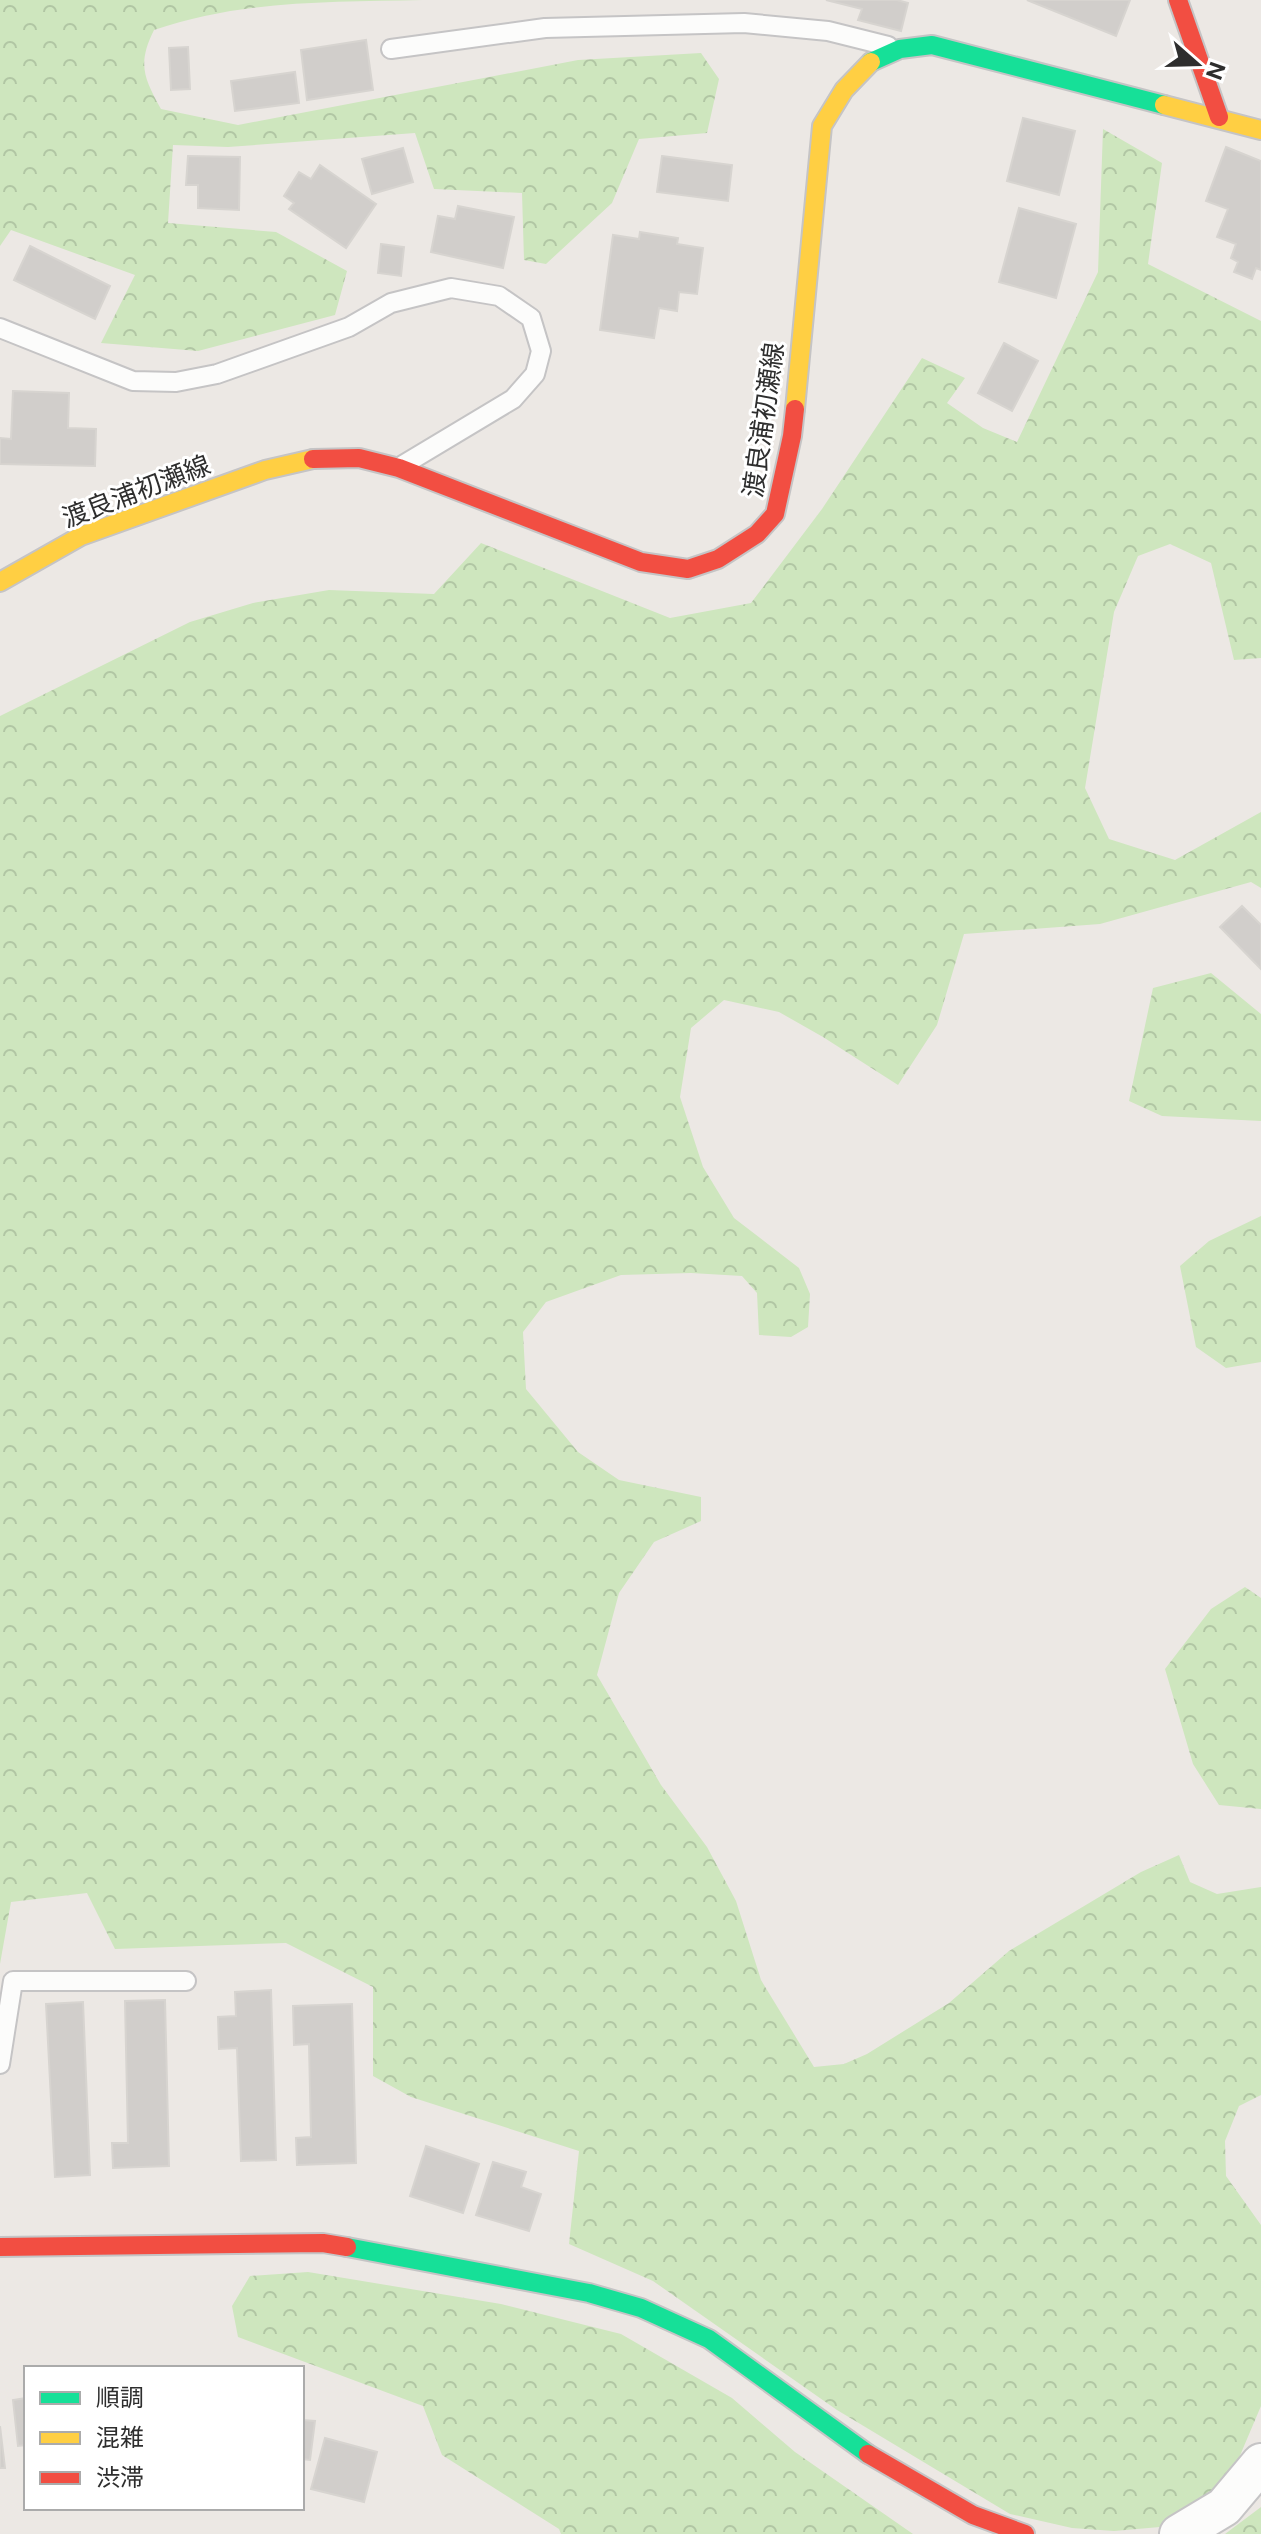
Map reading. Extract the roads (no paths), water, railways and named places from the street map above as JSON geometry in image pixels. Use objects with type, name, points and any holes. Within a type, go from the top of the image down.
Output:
[{"type":"main road","points":[[1178,0],[1219,117]]},
{"type":"main road","name":"渡良浦初瀬線","points":[[0,582],[81,536],[304,459],[359,458],[399,468],[641,562],[688,569],[718,559],[757,534],[775,514],[792,436],[822,126],[837,96],[854,76],[874,60],[899,49],[932,45],[1261,130]]},
{"type":"main road","points":[[0,2247],[323,2243],[602,2296],[641,2308],[709,2339],[861,2450],[973,2515],[1025,2534]]},
{"type":"street","points":[[1179,2534],[1224,2507],[1261,2463]]},
{"type":"lane","points":[[391,49],[545,28],[744,23],[828,31],[899,49]]},
{"type":"lane","points":[[0,328],[133,381],[176,382],[217,374],[349,327],[391,303],[451,288],[499,296],[531,318],[541,351],[535,374],[513,399],[399,468]]},
{"type":"lane","points":[[0,2064],[13,1981],[186,1981]]}]
